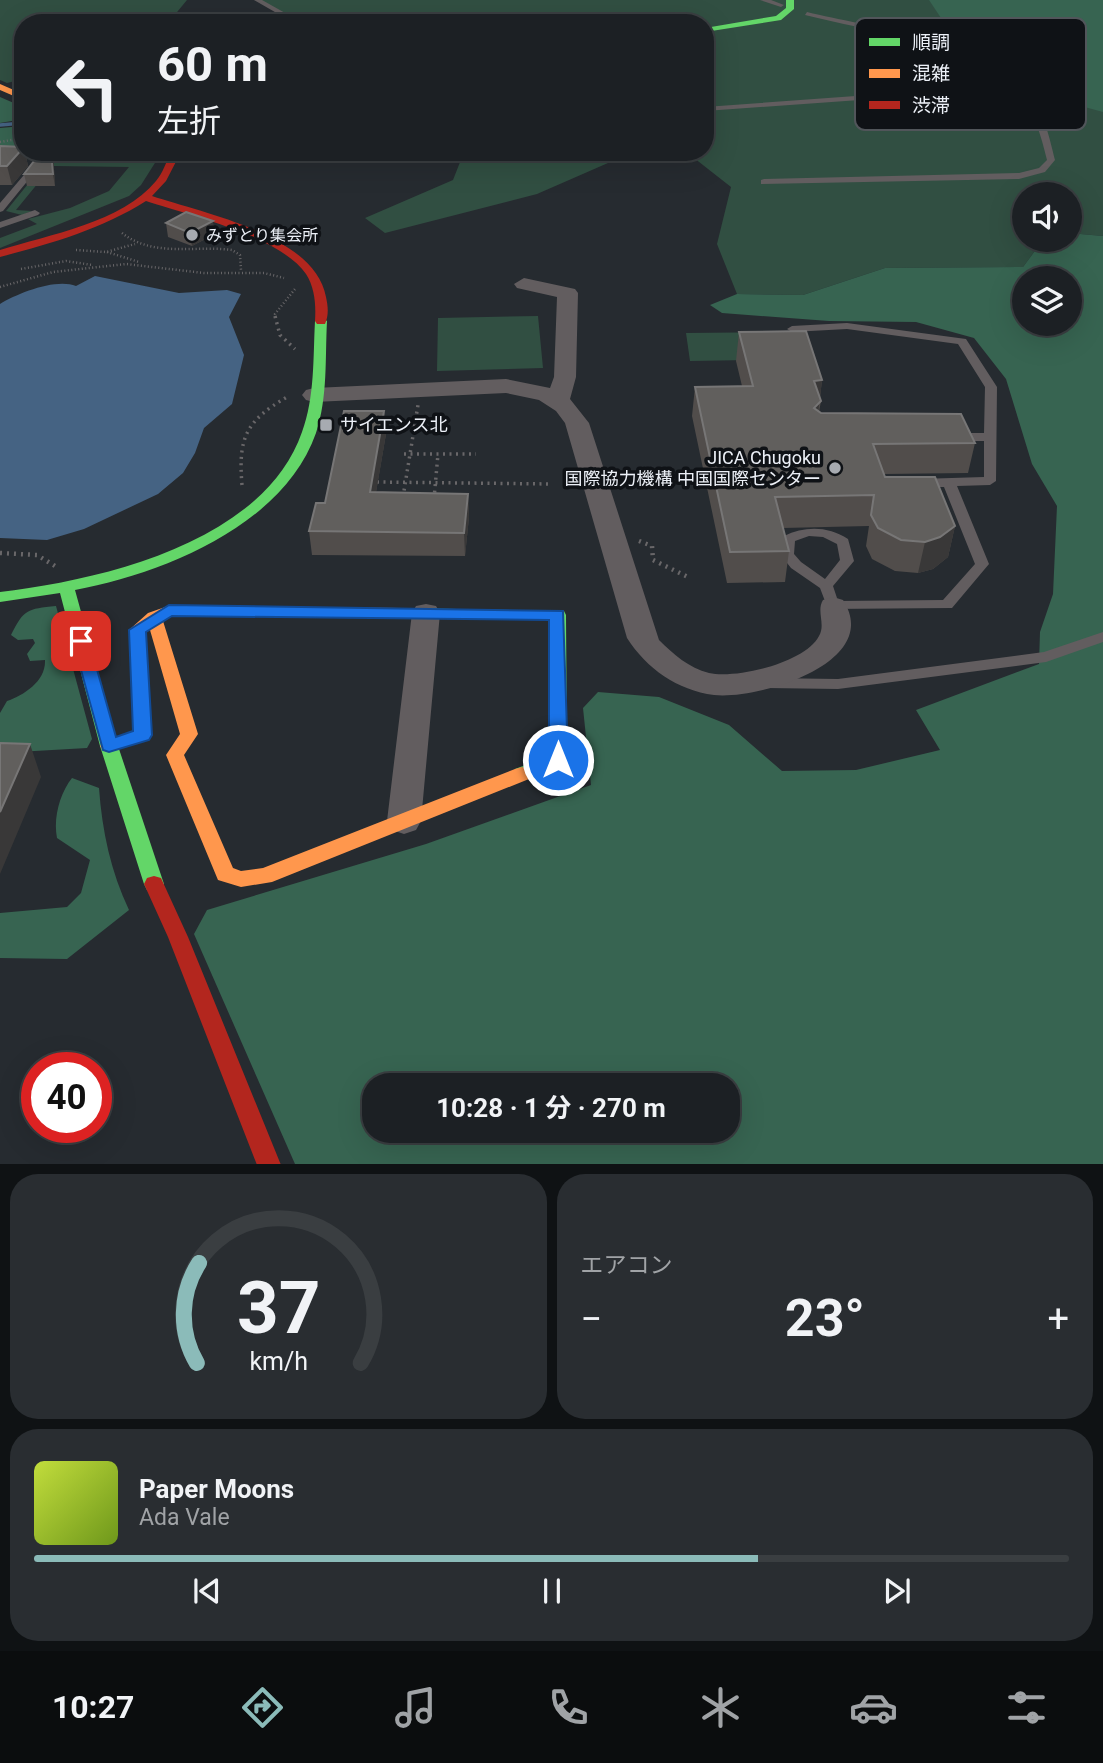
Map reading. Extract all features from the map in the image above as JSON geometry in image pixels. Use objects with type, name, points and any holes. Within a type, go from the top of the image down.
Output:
[{"type":"street","points":[[714,29],[778,18],[790,9],[785,3]]},
{"type":"street","points":[[14,253],[102,222],[144,197],[160,182],[171,161]]},
{"type":"street","points":[[0,597],[67,589],[163,560],[221,530],[266,497],[302,449],[310,429],[297,392],[322,297],[304,266],[258,238],[144,197]]},
{"type":"street","points":[[524,284],[568,293],[565,377],[558,399]]},
{"type":"street","points":[[297,392],[506,386],[534,390],[558,399],[570,410],[577,424],[642,639],[657,659],[684,675],[714,684],[755,683],[793,668],[827,649],[835,635],[837,619],[830,596]]},
{"type":"street","points":[[67,589],[109,746],[155,889],[178,937],[269,1164]]},
{"type":"street","points":[[109,746],[143,735],[137,630],[153,617],[169,611],[558,615],[558,760],[265,876],[242,879],[225,874],[175,755],[189,734],[153,617]]},
{"type":"street","points":[[404,821],[426,614]]},
{"type":"lane","points":[[257,0],[283,14]]},
{"type":"lane","points":[[763,0],[785,3]]},
{"type":"lane","points":[[807,14],[855,25]]},
{"type":"lane","points":[[714,108],[855,99]]},
{"type":"lane","points":[[764,182],[999,177],[1042,170],[1051,160],[1042,130]]},
{"type":"lane","points":[[0,209],[39,161]]},
{"type":"lane","points":[[0,225],[35,213]]},
{"type":"lane","points":[[792,329],[847,326],[962,341],[991,387],[990,481],[907,483]]},
{"type":"lane","points":[[938,437],[991,437]]},
{"type":"lane","points":[[830,596],[847,561],[843,542],[825,533],[797,534],[789,539],[788,554],[796,565],[830,596],[947,605],[982,564],[949,483]]},
{"type":"lane","points":[[755,683],[838,684],[1018,661],[1046,657],[1103,637]]},
{"type":"path","points":[[122,233],[135,244]]},
{"type":"path","points":[[75,250],[83,253],[106,252],[135,244],[170,250],[232,249],[240,256],[241,270]]},
{"type":"path","points":[[106,252],[146,264],[201,273],[241,270],[274,274],[298,286],[301,295]]},
{"type":"path","points":[[82,261],[83,253]]},
{"type":"path","points":[[10,271],[66,261],[82,261],[93,266]]},
{"type":"path","points":[[0,286],[93,266],[146,264]]},
{"type":"path","points":[[296,349],[281,335],[275,314],[298,286]]},
{"type":"path","points":[[294,361],[298,337]]},
{"type":"path","points":[[286,409],[297,392]]},
{"type":"path","points":[[249,483],[242,489],[239,458],[245,431],[262,411],[297,392]]},
{"type":"path","points":[[402,503],[407,454],[418,405]]},
{"type":"path","points":[[407,454],[476,454]]},
{"type":"path","points":[[434,503],[438,454]]},
{"type":"path","points":[[377,482],[552,484]]},
{"type":"path","points":[[652,546],[653,559],[690,578]]},
{"type":"path","points":[[0,553],[37,555],[62,570]]},
{"type":"green space","points":[[0,0],[187,0],[175,14],[14,14],[14,81],[7,83],[0,80]]},
{"type":"green space","points":[[255,0],[1103,0],[1103,236],[1082,234],[1082,182],[1012,182],[1012,252],[1034,252],[1024,266],[885,268],[803,295],[737,294],[717,244],[731,187],[698,161],[714,161],[714,14],[284,14]]},
{"type":"green space","points":[[929,0],[1103,0],[1103,112],[1086,107],[1086,18],[941,18]]},
{"type":"green space","points":[[0,97],[14,103],[14,121],[0,123]]},
{"type":"green space","points":[[14,127],[14,146],[0,148],[0,128]]},
{"type":"green space","points":[[47,161],[156,161],[141,185],[129,196],[0,248],[0,238],[37,224],[28,219],[70,208],[109,191],[129,167],[52,166],[16,210],[32,211],[22,215],[6,211]]},
{"type":"green space","points":[[460,161],[642,161],[608,163],[537,194],[385,233],[365,218],[453,180]]},
{"type":"green space","points":[[1082,234],[1103,236],[1103,1164],[295,1164],[194,934],[207,910],[426,844],[591,785],[583,708],[598,692],[659,697],[729,725],[782,771],[856,770],[940,750],[916,710],[1039,664],[1040,632],[1053,594],[1057,506],[1032,464],[1006,379],[974,338],[916,322],[829,321],[722,313],[710,305],[737,294],[803,295],[885,268],[1012,267],[1012,336],[1082,336],[1082,266],[1024,266],[1034,252],[1082,252]]},
{"type":"green space","points":[[538,316],[543,368],[437,371],[438,318]]},
{"type":"green space","points":[[790,332],[800,359],[690,361],[686,333]]},
{"type":"green space","points":[[56,606],[92,739],[87,748],[0,753],[0,713],[7,701],[38,681],[45,660],[30,661],[27,654],[35,643],[33,639],[18,640],[11,635],[23,615],[39,608]]},
{"type":"green space","points":[[72,778],[99,788],[108,851],[129,910],[67,959],[0,958],[0,913],[67,907],[81,893],[90,860],[57,838],[56,830],[58,806]]},
{"type":"water","points":[[95,276],[179,293],[227,290],[241,294],[229,317],[244,355],[232,404],[204,428],[195,453],[183,473],[158,494],[84,529],[47,540],[0,538],[0,304],[37,288],[58,284],[76,286]]},
{"type":"building","points":[[0,146],[14,147],[14,158],[7,166],[0,166]]},
{"type":"building","points":[[34,161],[52,161],[53,174],[24,174]]},
{"type":"building","points":[[186,212],[213,221],[190,233],[166,223]]},
{"type":"building","name":"JICA Chugoku 国際協力機構 中国国際センター","points":[[806,331],[822,380],[814,381],[821,401],[814,408],[821,413],[961,414],[975,443],[873,444],[885,477],[935,477],[955,526],[940,537],[925,542],[901,540],[878,528],[871,515],[874,495],[775,497],[789,551],[730,552],[695,387],[753,386],[739,332]]},
{"type":"building","points":[[344,411],[384,411],[370,492],[468,494],[464,533],[309,531],[316,503],[325,503]]},
{"type":"building","points":[[0,743],[30,744],[0,812]]},
{"type":"waterway","points":[[0,125],[14,124]]},
{"type":"traffic: fast","points":[[714,29],[778,18],[790,9],[790,0]]},
{"type":"traffic: fast","points":[[0,597],[84,584],[128,572],[172,556],[213,536],[249,511],[280,482],[303,447],[309,432],[318,385],[321,321]]},
{"type":"traffic: fast","points":[[67,589],[109,746],[154,884]]},
{"type":"traffic: fast","points":[[402,613],[558,615],[558,760],[522,774]]},
{"type":"traffic: slow","points":[[0,87],[14,93]]},
{"type":"traffic: slow","points":[[109,746],[143,735],[137,630],[168,611],[402,613]]},
{"type":"traffic: slow","points":[[154,617],[189,734],[175,755],[225,874],[241,879],[265,876],[522,774]]},
{"type":"traffic: jam","points":[[0,254],[84,228],[126,210],[158,185],[172,161]]},
{"type":"traffic: jam","points":[[144,197],[255,235],[294,256],[308,269],[318,287],[322,307],[321,321]]},
{"type":"traffic: jam","points":[[154,884],[178,937],[269,1164]]},
{"type":"place","name":"みずとり集会所","points":[[192,235]]},
{"type":"place","name":"サイエンス北","points":[[326,425]]},
{"type":"place","name":"JICA Chugoku 国際協力機構 中国国際センター","points":[[835,468]]},
{"type":"route","points":[[81,641],[109,746],[143,735],[137,630],[153,617],[169,611],[558,615],[558,760]]}]
